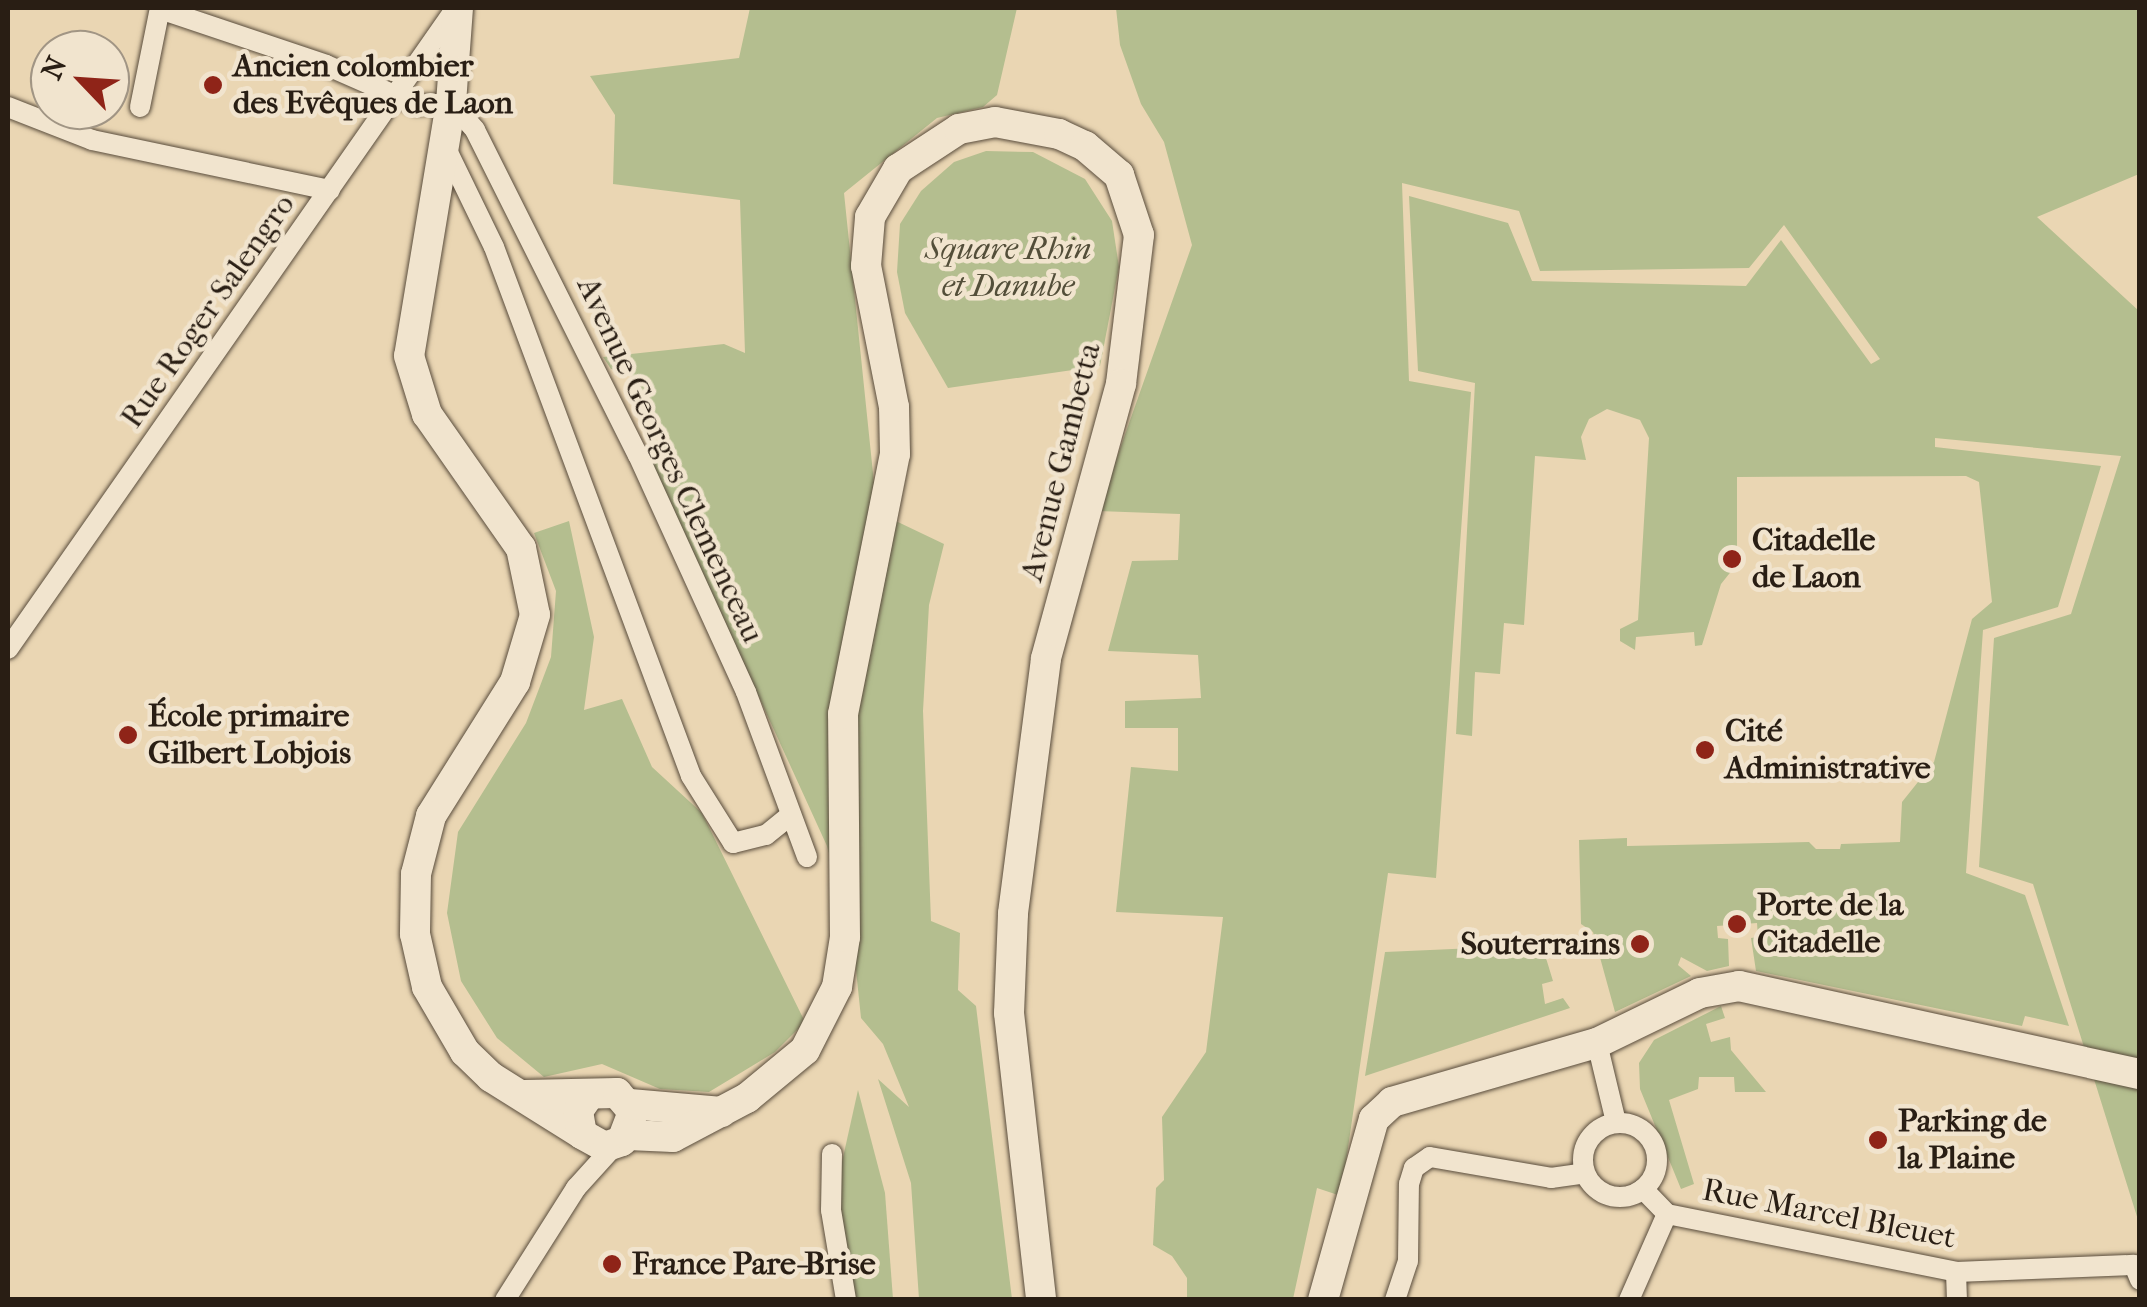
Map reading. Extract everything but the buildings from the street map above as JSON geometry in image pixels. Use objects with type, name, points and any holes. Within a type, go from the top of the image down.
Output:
[{"type":"main road","points":[[457,8],[453,89],[408,333],[414,380],[439,433],[521,548],[535,615],[515,682],[432,816],[416,874],[415,934],[427,987],[452,1036],[492,1076],[603,1138]]},
{"type":"main road","name":"Avenue Gambetta","points":[[603,1138],[672,1137],[726,1112],[805,1050],[821,1028],[842,962],[843,714],[894,454],[894,407],[866,266],[870,217],[898,168],[959,129],[995,122],[1059,134],[1085,146],[1118,176],[1139,234],[1121,384],[1046,660],[1014,914],[1009,1013],[1041,1300]]},
{"type":"main road","points":[[1323,1300],[1374,1119],[1392,1102],[1596,1043],[1720,988],[1739,986],[2140,1074]]},
{"type":"main road","points":[[525,1095],[590,1095],[608,1090],[630,1104],[726,1112]]},
{"type":"main road","points":[[590,1095],[578,1110],[603,1138]]},
{"type":"main road","points":[[603,1138],[634,1124],[630,1104]]},
{"type":"street","points":[[140,107],[160,8],[326,65],[394,97],[453,89]]},
{"type":"street","name":"Rue Roger Salengro","points":[[8,649],[457,8]]},
{"type":"street","points":[[412,72],[453,89]]},
{"type":"street","name":"Avenue Georges Clemenceau","points":[[453,89],[502,179],[638,455],[746,692],[807,857]]},
{"type":"street","points":[[8,107],[92,140],[330,190]]},
{"type":"street","points":[[444,142],[494,248],[660,704],[691,776],[733,843],[766,835],[791,815]]},
{"type":"street","points":[[1596,1043],[1616,1122]]},
{"type":"street","points":[[1616,1122],[1639,1128],[1654,1146],[1656,1169],[1643,1189],[1610,1196],[1585,1173],[1588,1140],[1616,1122]]},
{"type":"street","points":[[505,1300],[603,1138]]},
{"type":"street","points":[[832,1154],[831,1210],[846,1300]]},
{"type":"street","points":[[1396,1300],[1408,1261],[1409,1184],[1414,1168],[1430,1157],[1551,1178],[1585,1173]]},
{"type":"street","name":"Rue Marcel Bleuet","points":[[1643,1189],[1667,1214],[1956,1272],[2137,1272]]},
{"type":"street","points":[[1629,1300],[1667,1214]]},
{"type":"street","points":[[1956,1272],[1958,1300]]},
{"type":"green space","points":[[750,8],[1017,8],[997,95],[983,107],[937,118],[844,193],[877,512],[944,544],[929,605],[923,711],[931,921],[960,933],[958,990],[976,1006],[1012,1299],[919,1299],[911,1183],[878,1079],[909,1107],[883,1044],[861,1018],[853,941],[827,846],[648,454],[662,434],[630,374],[611,369],[603,357],[724,344],[745,353],[740,200],[613,184],[615,115],[590,76],[739,58]]},
{"type":"green space","points":[[1116,8],[2139,8],[2139,174],[2037,217],[2139,311],[2139,1223],[2033,884],[1979,867],[1994,638],[2071,614],[2121,456],[1935,438],[1935,447],[2101,466],[2058,607],[1983,630],[1966,873],[2025,895],[2069,1026],[2025,1016],[2022,1026],[1756,971],[1751,938],[1758,937],[1757,923],[1717,926],[1718,938],[1728,939],[1729,966],[1707,971],[1681,957],[1678,965],[1691,976],[1615,1012],[1593,932],[1581,924],[1579,840],[1627,838],[1627,846],[1809,842],[1816,849],[1900,842],[1902,802],[1934,762],[1972,619],[1992,602],[1979,482],[1966,476],[1737,477],[1737,564],[1721,584],[1702,645],[1695,646],[1694,632],[1636,637],[1635,650],[1620,641],[1620,629],[1638,620],[1649,438],[1640,420],[1607,409],[1589,419],[1581,437],[1586,460],[1535,456],[1524,625],[1504,623],[1500,674],[1475,672],[1472,736],[1456,734],[1475,383],[1418,371],[1409,196],[1508,223],[1532,281],[1746,286],[1781,240],[1871,364],[1880,359],[1784,225],[1749,268],[1540,271],[1519,211],[1402,183],[1409,381],[1471,392],[1436,878],[1388,873],[1341,1196],[1317,1188],[1293,1299],[1187,1299],[1187,1278],[1172,1256],[1153,1245],[1156,1188],[1164,1180],[1162,1117],[1206,1052],[1223,917],[1116,912],[1131,767],[1178,771],[1178,728],[1125,728],[1125,701],[1201,698],[1198,655],[1108,651],[1132,561],[1178,560],[1180,514],[1098,511],[1192,245],[1164,142],[1141,104],[1120,45]]},
{"type":"green space","name":"Square Rhin et Danube","points":[[986,151],[1033,152],[1085,179],[1112,221],[1119,267],[1100,366],[948,388],[905,313],[897,272],[900,224],[921,191],[954,162]]},
{"type":"green space","points":[[569,521],[594,637],[584,710],[622,699],[652,767],[702,813],[805,1022],[775,1052],[709,1092],[660,1089],[602,1064],[544,1077],[497,1038],[461,981],[447,913],[458,832],[526,723],[551,657],[556,591],[534,533]]},
{"type":"green space","points":[[1542,945],[1553,981],[1542,984],[1545,1004],[1563,998],[1570,1008],[1365,1076],[1385,952]]},
{"type":"green space","points":[[1721,1006],[1725,1018],[1706,1024],[1711,1042],[1730,1037],[1731,1050],[1766,1092],[1735,1092],[1734,1077],[1699,1077],[1698,1089],[1669,1100],[1694,1184],[1681,1189],[1640,1089],[1639,1063],[1654,1040]]},
{"type":"green space","points":[[858,1090],[885,1193],[893,1299],[854,1300],[838,1180]]},
{"type":"place","name":"Ancien colombier des Evêques de Laon","points":[[213,85]]},
{"type":"place","name":"Citadelle de Laon","points":[[1732,559]]},
{"type":"place","name":"École primaire Gilbert Lobjois","points":[[128,735]]},
{"type":"place","name":"Cité Administrative","points":[[1705,750]]},
{"type":"place","name":"Porte de la Citadelle","points":[[1737,924]]},
{"type":"place","name":"Souterrains","points":[[1640,944]]},
{"type":"place","name":"Parking de la Plaine","points":[[1878,1140]]},
{"type":"place","name":"France Pare-Brise","points":[[612,1264]]}]
